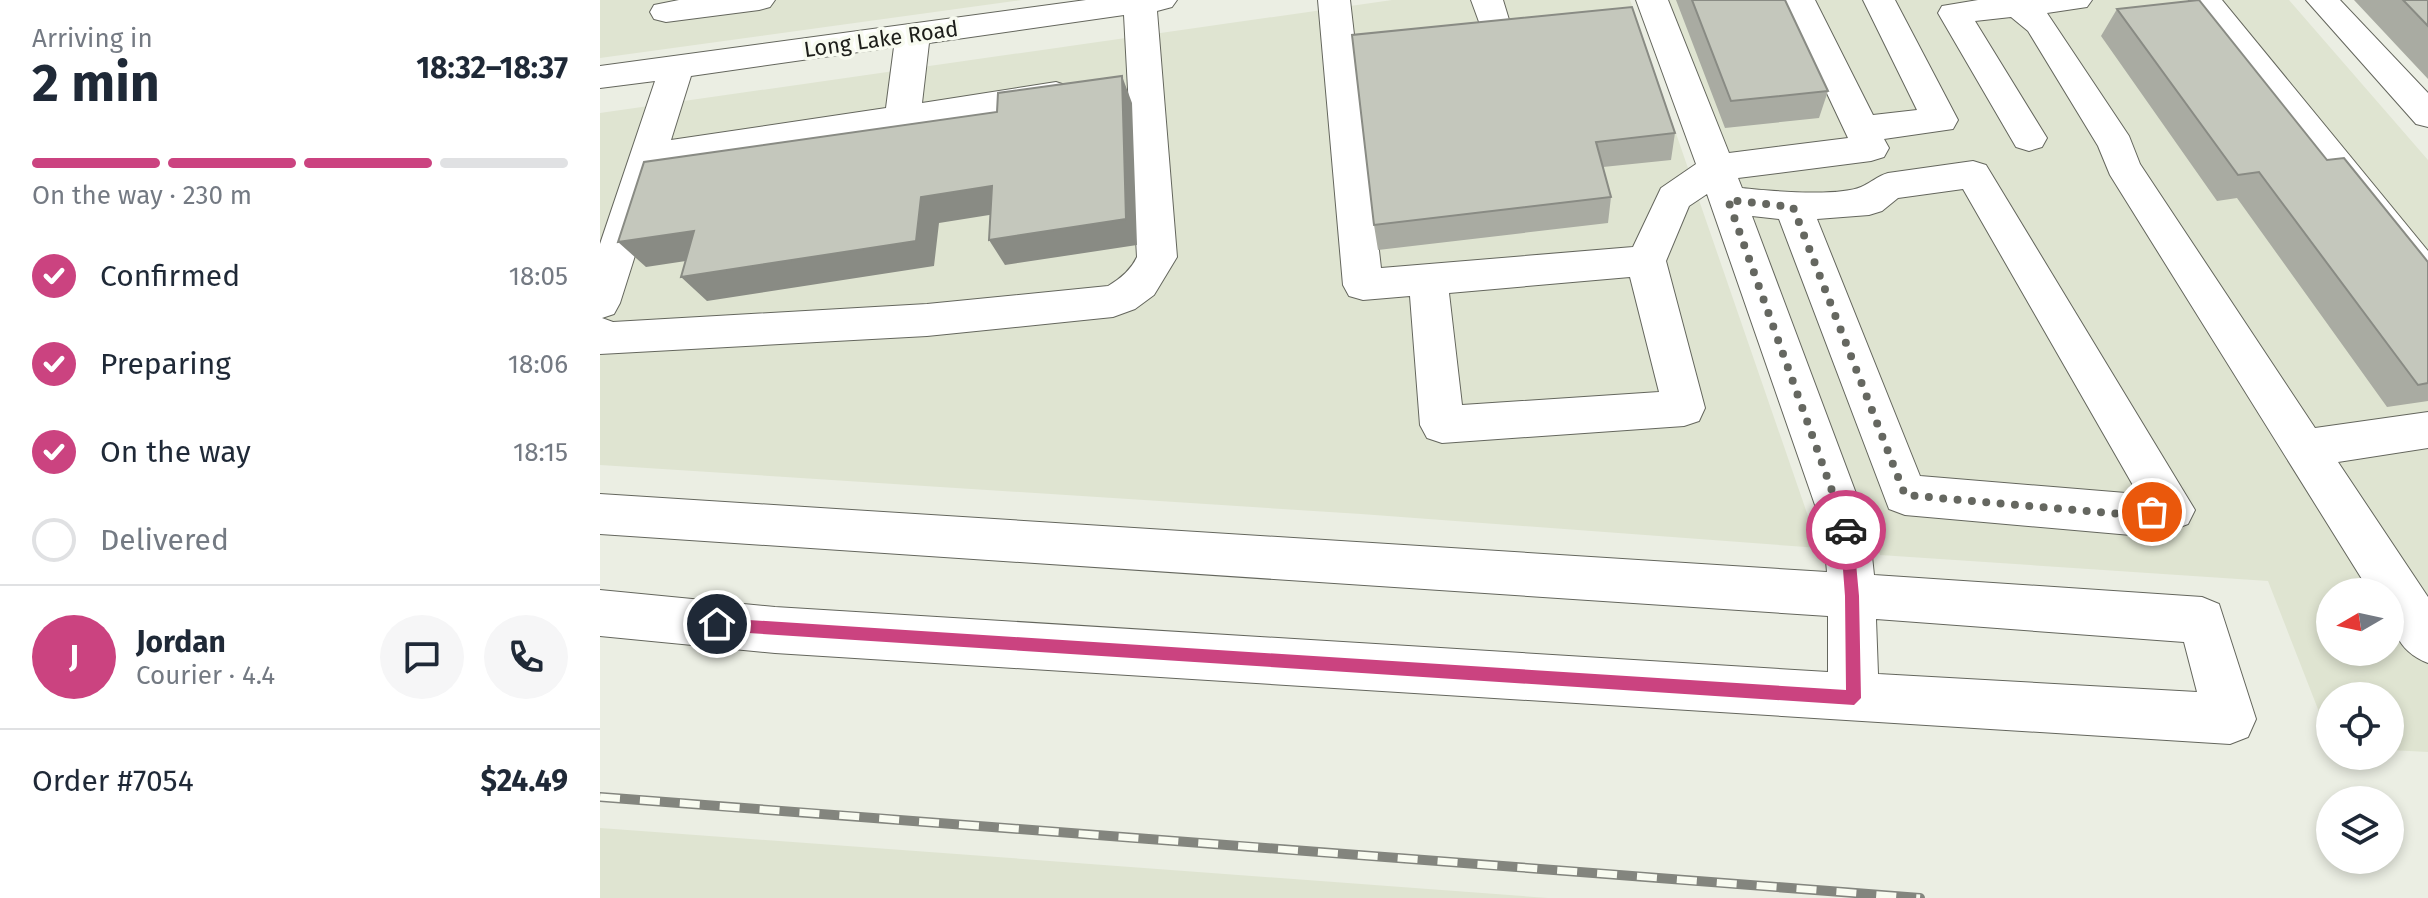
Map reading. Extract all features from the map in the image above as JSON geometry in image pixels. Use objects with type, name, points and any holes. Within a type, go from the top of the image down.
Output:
[{"type":"street","points":[[600,303],[647,157],[662,69],[668,6],[759,0]]},
{"type":"street","points":[[1334,0],[1354,38],[1363,285],[1646,261]]},
{"type":"street","points":[[1428,279],[1442,425],[1684,408],[1646,261],[1674,198],[1871,148],[1799,0]]},
{"type":"street","points":[[1862,129],[1940,120],[1879,0]]},
{"type":"street","points":[[2029,138],[1954,13],[2016,3],[2076,0]]},
{"type":"street","points":[[2205,0],[2428,279]]},
{"type":"street","points":[[2322,0],[2428,115]]},
{"type":"street","points":[[600,334],[605,339],[927,320],[1113,301],[1131,294],[1150,275],[1157,257],[1114,85],[1153,1]]},
{"type":"street","name":"Long Lake Road","points":[[600,77],[1153,1]]},
{"type":"street","points":[[2016,3],[2040,24],[2116,145],[2123,166],[2428,640]]},
{"type":"street","points":[[1643,4],[1722,184],[1846,528],[1852,596],[1854,698]]},
{"type":"street","points":[[902,118],[913,34]]},
{"type":"street","points":[[647,157],[1114,85]]},
{"type":"street","points":[[1722,184],[1793,207],[1869,201],[1888,186],[1973,174],[2172,510],[2131,515],[1905,495],[1793,207]]},
{"type":"street","points":[[2304,448],[2424,437]]},
{"type":"street","points":[[600,514],[1445,567],[2202,620],[2230,719],[775,630],[600,613]]},
{"type":"shaded area","points":[[600,0],[1022,0],[600,58]]},
{"type":"shaded area","points":[[1392,0],[1630,0],[1819,548],[1361,514],[600,465],[600,113]]},
{"type":"shaded area","points":[[1664,0],[2289,0],[2428,160],[2428,752],[2404,751],[2404,682],[2316,682],[2316,704],[2268,581],[1880,555]]},
{"type":"shaded area","points":[[600,828],[943,853],[1548,898],[600,898]]},
{"type":"building","points":[[1692,0],[1785,0],[1828,91],[1731,101]]},
{"type":"building","points":[[2199,0],[2327,160],[2344,158],[2428,262],[2428,383],[2418,385],[2259,172],[2238,175],[2117,9]]},
{"type":"building","points":[[2403,0],[2428,0],[2428,26]]},
{"type":"building","points":[[1632,7],[1675,133],[1596,142],[1611,197],[1374,225],[1352,35]]},
{"type":"building","points":[[1122,76],[1126,219],[989,240],[992,186],[921,197],[916,241],[681,277],[694,231],[618,242],[644,162],[997,112],[998,93]]},
{"type":"railway","points":[[600,797],[1920,898]]},
{"type":"way so far","points":[[1846,530],[1728,200],[1793,207],[1905,495],[2131,515],[2152,512]]},
{"type":"route","points":[[717,624],[1854,698],[1850,552],[1846,530]]}]
